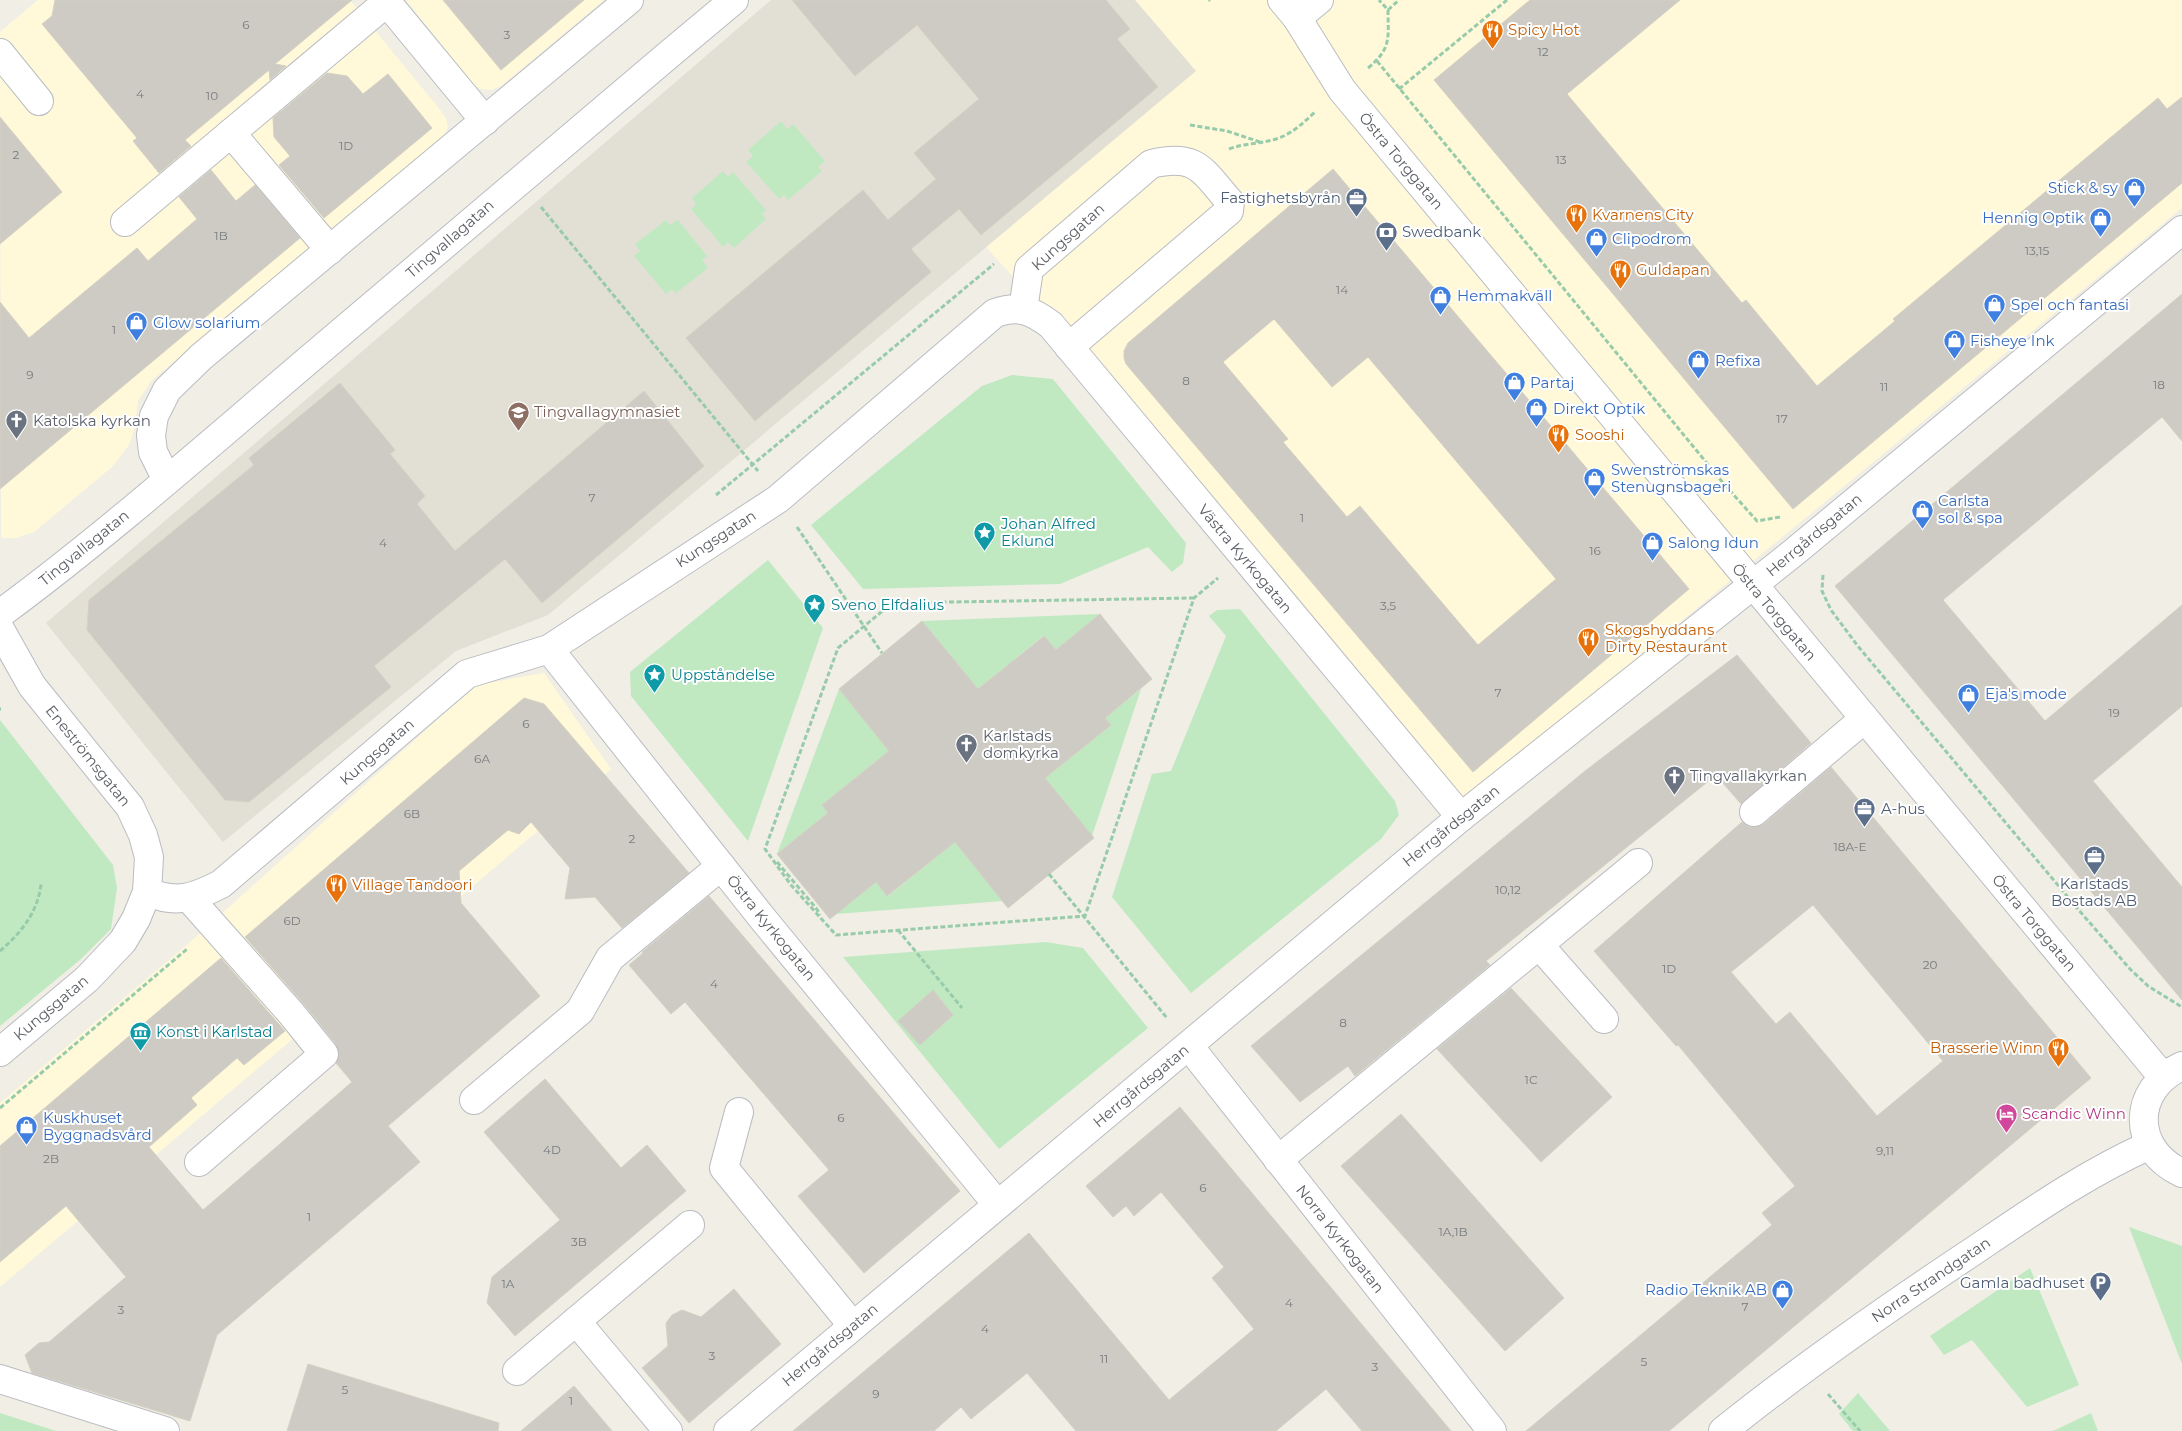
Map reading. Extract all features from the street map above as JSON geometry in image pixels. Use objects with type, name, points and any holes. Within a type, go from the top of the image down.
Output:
[{"type":"street","points":[[167,480],[153,452],[151,435],[154,416],[167,390],[201,357],[630,0]]},
{"type":"street","name":"Tingvallagatan","points":[[0,614],[56,573],[734,0]]},
{"type":"street","points":[[1289,9],[1319,0]]},
{"type":"street","points":[[125,222],[386,1],[485,121]]},
{"type":"street","name":"Östra Torggatan","points":[[1289,9],[1342,90],[1752,586],[1864,719],[2172,1071]]},
{"type":"street","points":[[0,53],[39,101]]},
{"type":"street","points":[[231,133],[330,250]]},
{"type":"street","name":"Kungsgatan","points":[[0,1052],[86,979],[123,941],[136,919],[147,892],[170,899],[189,898],[232,876],[467,674],[549,649],[778,499],[995,313],[1009,308],[1024,310],[1029,269],[1151,164],[1171,159],[1180,160],[1188,161],[1202,170],[1230,202],[1229,210],[1069,347]]},
{"type":"street","name":"Herrgårdsgatan","points":[[728,1431],[1461,817],[1752,586],[2182,230]]},
{"type":"street","name":"Västra Kyrkogatan","points":[[1024,310],[1036,313],[1051,325],[1461,817]]},
{"type":"street","name":"Eneströmsgatan","points":[[0,629],[32,686],[130,806],[143,835],[150,857],[147,892]]},
{"type":"street","name":"Östra Kyrkogatan","points":[[549,649],[721,866],[997,1204]]},
{"type":"street","points":[[1754,812],[1864,719]]},
{"type":"street","points":[[1278,1160],[1638,863]]},
{"type":"street","points":[[474,1100],[580,1011],[610,958],[721,866]]},
{"type":"street","points":[[189,898],[291,1013],[324,1054],[199,1162]]},
{"type":"street","points":[[1539,945],[1604,1019]]},
{"type":"street","name":"Norra Kyrkogatan","points":[[1189,1046],[1492,1431]]},
{"type":"street","points":[[2172,1071],[2146,1103],[2144,1117],[2145,1132],[2150,1146],[2158,1158],[2170,1168],[2182,1173]]},
{"type":"street","points":[[739,1112],[724,1168],[853,1326]]},
{"type":"street","name":"Norra Strandgatan","points":[[1723,1431],[1805,1367],[1884,1311],[2081,1179],[2116,1160],[2150,1146]]},
{"type":"street","points":[[517,1371],[690,1225]]},
{"type":"street","points":[[576,1321],[668,1431]]},
{"type":"street","points":[[0,1379],[165,1431]]},
{"type":"path","points":[[1379,0],[1388,10],[1399,0]]},
{"type":"path","points":[[1399,89],[1507,0]]},
{"type":"path","points":[[1377,61],[1695,449],[1751,514],[1758,521],[1779,516],[1804,542],[1824,570],[1822,591],[1830,610],[1857,645],[2077,908],[2130,969],[2148,986],[2182,1006]]},
{"type":"path","points":[[1187,125],[1227,131],[1260,142]]},
{"type":"path","points":[[519,180],[753,465],[882,653]]},
{"type":"path","points":[[715,495],[995,263]]},
{"type":"path","points":[[1085,916],[1194,598],[1206,588]]},
{"type":"path","points":[[822,918],[816,908],[765,849],[838,648],[892,603],[1194,598]]},
{"type":"path","points":[[775,861],[779,871],[796,892],[836,935],[1085,916]]},
{"type":"path","points":[[1050,874],[1189,1046]]},
{"type":"path","points":[[0,951],[16,938],[30,917],[39,899],[41,884]]},
{"type":"path","points":[[790,897],[796,892]]},
{"type":"path","points":[[0,1108],[213,925]]},
{"type":"path","points":[[898,930],[962,1008]]},
{"type":"path","points":[[1805,1367],[1860,1431]]},
{"type":"shaded area","points":[[38,0],[350,0],[438,107],[446,118],[448,128],[437,144],[152,380],[138,401],[134,430],[129,445],[112,467],[34,532],[16,538],[1,538],[0,32]]},
{"type":"shaded area","points":[[406,0],[604,0],[501,86],[491,90],[480,89],[474,85]]},
{"type":"shaded area","name":"Tingvallagymnasiet","points":[[771,0],[1135,0],[1196,71],[548,615],[456,651],[223,842],[46,623]]},
{"type":"shaded area","points":[[1135,0],[2182,0],[2182,208],[1758,557],[1460,807],[1092,365],[986,247],[1195,71]]},
{"type":"shaded area","points":[[544,673],[611,769],[0,1287],[0,1103],[189,943],[476,685]]},
{"type":"green space","points":[[781,121],[787,129],[793,124],[825,161],[818,167],[822,171],[788,200],[784,195],[779,199],[746,162],[753,156],[748,150]]},
{"type":"green space","points":[[723,171],[728,177],[733,172],[766,210],[762,214],[766,219],[734,248],[728,242],[723,247],[691,209],[696,204],[692,198]]},
{"type":"green space","points":[[666,220],[670,225],[678,220],[707,256],[702,260],[708,268],[676,293],[672,289],[666,294],[634,256],[640,251],[635,244]]},
{"type":"green space","points":[[1012,375],[1053,379],[1186,543],[1183,563],[1172,572],[1148,547],[1060,584],[863,589],[811,525],[982,386]]},
{"type":"green space","points":[[768,560],[823,628],[748,841],[631,696],[630,672]]},
{"type":"green space","points":[[1240,609],[1395,801],[1399,815],[1381,839],[1191,993],[1112,897],[1152,774],[1171,771],[1226,636],[1209,616],[1217,610]]},
{"type":"green space","points":[[1100,614],[1056,650],[1043,636],[978,689],[922,621]]},
{"type":"green space","points":[[839,689],[889,751],[822,805],[828,813],[777,854]]},
{"type":"green space","points":[[1141,689],[1092,836],[1045,778],[1111,725],[1105,718]]},
{"type":"green space","points":[[0,720],[113,865],[117,888],[111,929],[81,959],[0,1026]]},
{"type":"green space","points":[[955,842],[1003,901],[836,914],[876,882],[888,896]]},
{"type":"green space","points":[[1046,942],[1083,948],[1148,1028],[999,1149],[843,957]]},
{"type":"green space","points":[[2129,1227],[2182,1246],[2182,1364]]},
{"type":"green space","points":[[2030,1268],[2079,1385],[2027,1407],[1972,1340],[1944,1355],[1930,1336]]},
{"type":"green space","points":[[1858,1393],[1890,1431],[1853,1431],[1839,1414]]},
{"type":"green space","points":[[0,1413],[56,1431],[0,1431]]},
{"type":"green space","points":[[2091,1413],[2098,1431],[2053,1431]]},
{"type":"building","points":[[55,0],[352,0],[275,64],[286,66],[270,80],[269,70],[185,140],[191,146],[159,173],[133,141],[137,138],[42,24],[52,16]]},
{"type":"building","points":[[443,0],[584,0],[501,70]]},
{"type":"building","points":[[792,0],[1106,0],[1130,29],[1117,39],[1158,87],[981,235],[959,209],[911,249],[931,272],[755,421],[686,338],[863,190],[888,220],[936,179],[914,153],[979,99],[917,25],[855,76]]},
{"type":"building","points":[[1530,0],[1680,0],[1567,94],[1742,303],[1746,300],[1817,386],[1895,321],[1893,319],[2158,98],[2167,109],[2182,97],[2182,183],[1793,509],[1434,80]]},
{"type":"building","points":[[327,73],[347,76],[363,94],[388,74],[432,128],[324,218],[279,165],[290,156],[274,137],[273,118]]},
{"type":"building","points":[[0,117],[62,192],[0,244]]},
{"type":"building","points":[[1333,169],[1689,589],[1473,772],[1126,364],[1124,351],[1128,343]],"holes":[[[1274,319],[1332,387],[1368,357],[1556,579],[1478,645],[1360,506],[1347,517],[1283,442],[1288,439],[1223,362]]]},
{"type":"building","points":[[211,170],[236,201],[255,185],[300,238],[0,489],[0,302],[29,338],[137,248],[148,261],[197,219],[179,197]]},
{"type":"building","points":[[2182,294],[2182,441],[2162,417],[1943,600],[2045,721],[2182,605],[2182,706],[2093,781],[2182,887],[2182,1000],[1835,586]]},
{"type":"building","points":[[340,383],[395,450],[390,454],[425,496],[417,504],[455,551],[644,391],[704,466],[542,603],[505,559],[374,666],[391,687],[249,802],[225,800],[87,630],[89,600],[254,465],[249,458]]},
{"type":"building","name":"Karlstads domkyrka","points":[[1100,614],[1152,679],[1105,718],[1111,725],[1045,778],[1094,838],[1008,908],[955,842],[887,896],[876,882],[830,919],[777,854],[828,813],[822,805],[889,751],[839,689],[922,621],[978,689],[1044,636],[1056,650]]},
{"type":"building","points":[[1737,655],[1811,743],[1741,804],[1716,775],[1486,961],[1490,965],[1355,1076],[1348,1066],[1300,1102],[1251,1046],[1585,771]]},
{"type":"building","points":[[524,698],[544,704],[689,873],[622,928],[595,897],[565,899],[570,868],[531,822],[519,834],[508,830],[459,871],[461,903],[540,996],[388,1126],[420,1162],[217,1335],[190,1421],[32,1373],[25,1355],[39,1343],[49,1342],[126,1277],[66,1206],[0,1262],[0,1146],[221,958],[285,1031],[244,1065],[237,1058],[191,1098],[197,1105],[149,1147],[203,1210],[352,1082],[336,1063],[339,1052],[336,1044],[245,937]]},
{"type":"building","points":[[1831,767],[2091,1078],[1669,1431],[1526,1431],[1772,1225],[1762,1213],[1795,1186],[1678,1045],[1676,1046],[1594,951],[1742,822],[1749,827],[1764,824]],"holes":[[[1813,905],[1943,1061],[1877,1116],[1790,1012],[1776,1024],[1731,972]]]},
{"type":"building","points":[[709,896],[960,1191],[864,1273],[798,1196],[829,1170],[685,1002],[671,1014],[629,965]]},
{"type":"building","points":[[1511,988],[1612,1097],[1541,1162],[1437,1049]]},
{"type":"building","points":[[933,990],[953,1015],[920,1045],[898,1021]]},
{"type":"building","points":[[545,1079],[621,1168],[647,1145],[686,1191],[515,1336],[487,1303],[492,1277],[560,1220],[484,1132]]},
{"type":"building","points":[[1180,1107],[1451,1431],[1362,1431],[1326,1389],[1276,1431],[1076,1431],[1027,1373],[971,1419],[961,1407],[934,1431],[793,1431],[1029,1233],[1169,1400],[1254,1329],[1212,1278],[1224,1267],[1161,1192],[1134,1216],[1126,1206],[1113,1217],[1086,1186]]},
{"type":"building","points":[[1401,1114],[1564,1298],[1505,1351],[1341,1166]]},
{"type":"building","points":[[734,1289],[781,1344],[689,1423],[642,1368],[668,1346],[666,1323],[672,1315],[682,1310],[701,1317]]},
{"type":"building","points":[[308,1364],[499,1423],[498,1431],[287,1431]]},
{"type":"building","points":[[574,1386],[612,1431],[521,1431]]},
{"type":"place","name":"Spicy Hot","points":[[1492,49]]},
{"type":"place","name":"Stick & sy","points":[[2134,207]]},
{"type":"place","name":"Fastighetsbyrån","points":[[1357,217]]},
{"type":"place","name":"Kvarnens City","points":[[1576,234]]},
{"type":"place","name":"Hennig Optik","points":[[2100,237]]},
{"type":"place","name":"Swedbank","points":[[1386,251]]},
{"type":"place","name":"Clipodrom","points":[[1596,258]]},
{"type":"place","name":"Guldapan","points":[[1620,289]]},
{"type":"place","name":"Hemmakväll","points":[[1441,315]]},
{"type":"place","name":"Spel och fantasi","points":[[1995,324]]},
{"type":"place","name":"Glow solarium","points":[[137,342]]},
{"type":"place","name":"Fisheye Ink","points":[[1954,360]]},
{"type":"place","name":"Refixa","points":[[1699,380]]},
{"type":"place","name":"Partaj","points":[[1514,402]]},
{"type":"place","name":"Direkt Optik","points":[[1537,428]]},
{"type":"place","name":"Tingvallagymnasiet","points":[[518,431]]},
{"type":"place","name":"Katolska kyrkan","points":[[17,440]]},
{"type":"place","name":"Sooshi","points":[[1559,454]]},
{"type":"place","name":"Swenströmskas Stenugnsbageri","points":[[1595,498]]},
{"type":"place","name":"Carlsta sol & spa","points":[[1922,529]]},
{"type":"place","name":"Johan Alfred Eklund","points":[[985,552]]},
{"type":"place","name":"Salong Idun","points":[[1652,562]]},
{"type":"place","name":"Sveno Elfdalius","points":[[815,624]]},
{"type":"place","name":"Skogshyddans Dirty Restaurant","points":[[1589,658]]},
{"type":"place","name":"Uppståndelse","points":[[655,694]]},
{"type":"place","name":"Eja's mode","points":[[1969,713]]},
{"type":"place","name":"Karlstads domkyrka","points":[[967,764]]},
{"type":"place","name":"Tingvallakyrkan","points":[[1674,795]]},
{"type":"place","name":"A-hus","points":[[1865,828]]},
{"type":"place","name":"Karlstads Bostads AB","points":[[2094,875]]},
{"type":"place","name":"Village Tandoori","points":[[336,904]]},
{"type":"place","name":"Konst i Karlstad","points":[[140,1051]]},
{"type":"place","name":"Brasserie Winn","points":[[2059,1067]]},
{"type":"place","name":"Scandic Winn","points":[[2006,1133]]},
{"type":"place","name":"Kuskhuset Byggnadsvård","points":[[27,1146]]},
{"type":"place","name":"Gamla badhuset","points":[[2101,1302]]},
{"type":"place","name":"Radio Teknik AB","points":[[1783,1309]]}]
